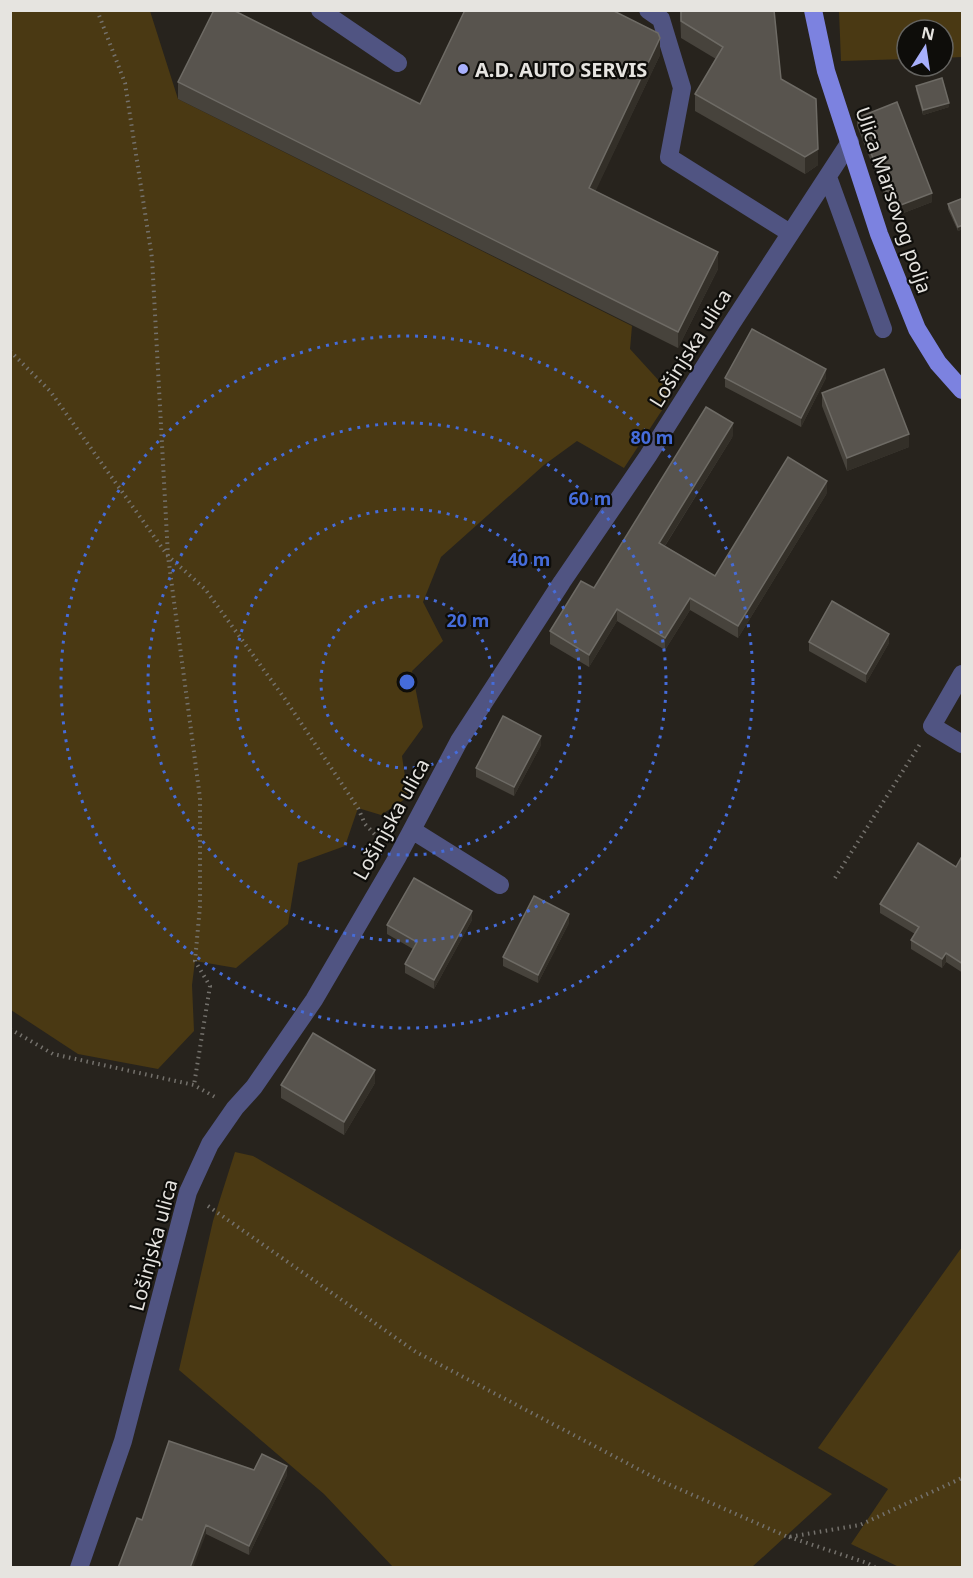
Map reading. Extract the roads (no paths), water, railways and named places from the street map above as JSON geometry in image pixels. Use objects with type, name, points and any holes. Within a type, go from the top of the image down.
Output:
[{"type":"main road","name":"Ulica Marsovog polja","points":[[813,10],[826,71],[879,234],[917,329],[938,363],[963,390]]},
{"type":"street","points":[[320,10],[398,63]]},
{"type":"street","points":[[648,10],[661,18],[682,88],[669,157],[790,233]]},
{"type":"street","name":"Lošinjska ulica","points":[[79,1568],[123,1441],[188,1192],[210,1144],[235,1108],[254,1087],[314,1000],[397,858],[459,741],[562,582],[648,456],[850,142]]},
{"type":"street","points":[[828,177],[883,329]]},
{"type":"street","points":[[963,674],[932,726],[963,744]]},
{"type":"street","points":[[412,830],[500,885]]},
{"type":"place","name":"A.D. AUTO SERVIS","points":[[463,69]]}]
